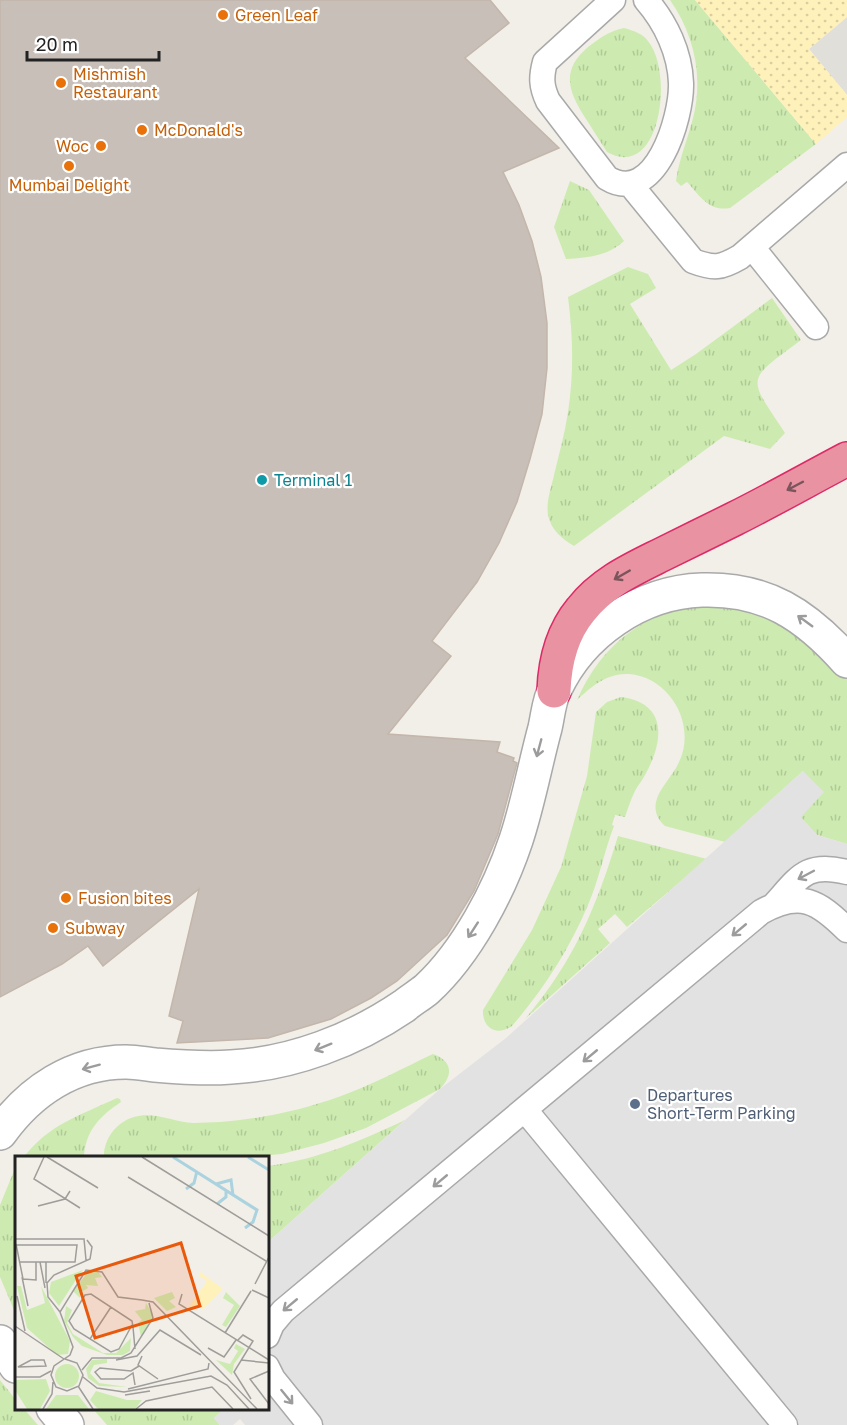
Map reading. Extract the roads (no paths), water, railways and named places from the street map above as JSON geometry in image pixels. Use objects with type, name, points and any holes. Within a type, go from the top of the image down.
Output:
[{"type":"highway","points":[[554,691],[555,669],[568,628],[580,610],[598,591],[620,575],[746,513],[847,459]]},
{"type":"street","points":[[0,1133],[31,1097],[51,1083],[73,1072],[100,1065],[127,1062],[194,1068],[233,1067],[273,1061],[311,1052],[354,1035],[393,1013],[427,989],[456,955],[479,920],[498,884],[516,840],[554,691],[572,660],[596,634],[641,604],[666,595],[691,591],[717,590],[743,593],[771,601],[796,614],[819,631],[847,661]]},
{"type":"street","points":[[0,1342],[15,1364]]},
{"type":"street","points":[[55,1410],[67,1425]]},
{"type":"lane","points":[[613,0],[545,62],[541,77],[542,89],[602,171],[614,182],[630,184],[647,173],[665,149],[672,136],[679,110],[681,83],[677,56],[667,31],[646,0]]},
{"type":"lane","points":[[630,184],[693,261],[708,267],[724,266],[740,257],[847,165]]},
{"type":"lane","points":[[752,247],[816,327]]},
{"type":"lane","points":[[775,904],[797,879],[810,871],[824,868],[847,872]]},
{"type":"lane","points":[[268,1333],[272,1323],[283,1311],[761,912],[775,904],[791,900],[806,901],[837,909],[847,930]]},
{"type":"lane","points":[[525,1110],[786,1425]]},
{"type":"lane","points":[[268,1369],[273,1379],[310,1425]]},
{"type":"place","name":"Green Leaf","points":[[223,15]]},
{"type":"place","name":"Mishmish Restaurant","points":[[61,83]]},
{"type":"place","name":"McDonald's","points":[[142,130]]},
{"type":"place","name":"Woc","points":[[101,146]]},
{"type":"place","name":"Mumbai Delight","points":[[69,166]]},
{"type":"place","name":"Terminal 1","points":[[262,480]]},
{"type":"place","name":"Fusion bites","points":[[66,898]]},
{"type":"place","name":"Subway","points":[[53,928]]},
{"type":"place","name":"Departures Short-Term Parking","points":[[635,1104]]}]
